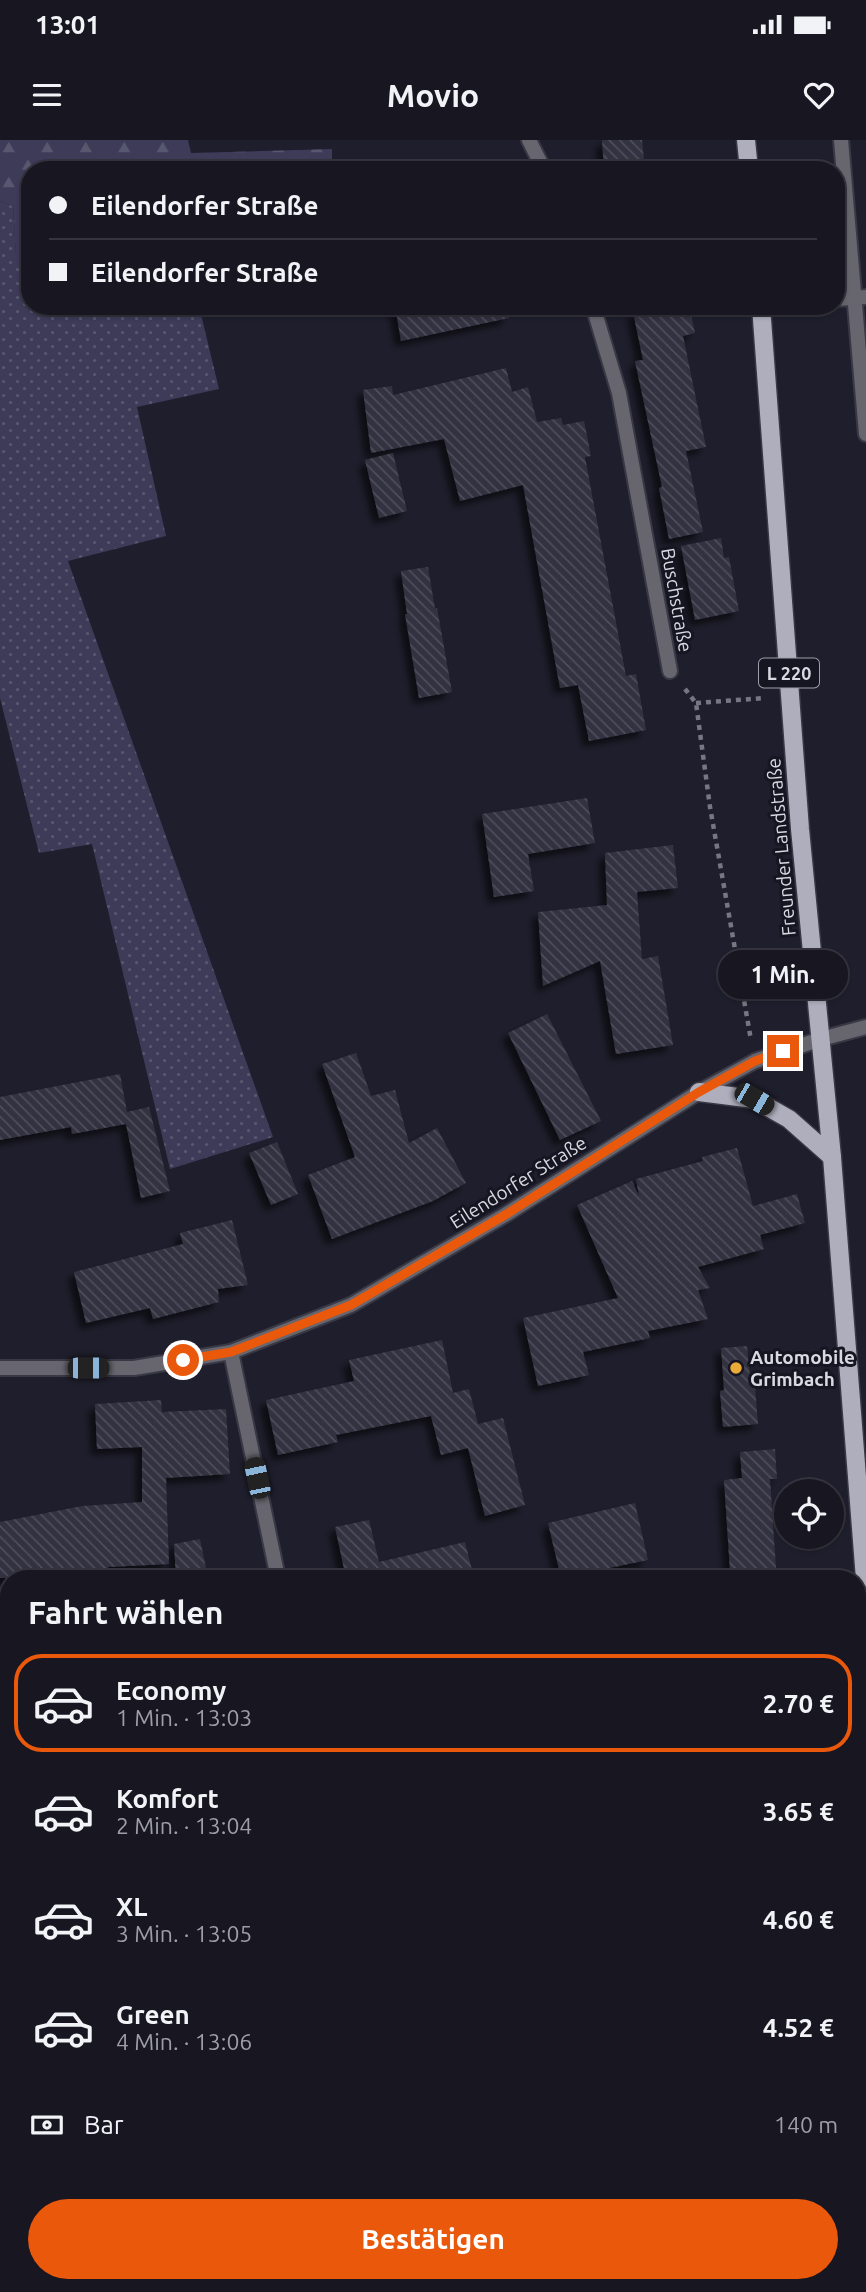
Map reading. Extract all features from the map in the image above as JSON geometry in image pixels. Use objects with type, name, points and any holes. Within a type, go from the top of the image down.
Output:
[{"type":"main road","points":[[746,140],[748,161]]},
{"type":"main road","name":"Freunder Landstraße","points":[[762,315],[806,903],[832,1157],[864,1570]]},
{"type":"main road","points":[[699,1092],[754,1099],[789,1119],[832,1157]]},
{"type":"street","points":[[529,140],[540,161]]},
{"type":"street","points":[[841,140],[844,161]]},
{"type":"street","points":[[845,173],[860,298],[866,434]]},
{"type":"street","name":"Buschstraße","points":[[596,315],[619,393],[670,671]]},
{"type":"street","name":"Eilendorfer Straße","points":[[0,1368],[134,1368],[231,1352],[351,1305],[505,1215],[699,1092],[755,1061],[866,1027]]},
{"type":"street","points":[[231,1352],[276,1570]]},
{"type":"path","name":"Buschstraße","points":[[670,671],[696,703]]},
{"type":"path","points":[[755,1061],[710,807],[696,703],[790,697]]},
{"type":"green space","points":[[0,140],[188,140],[191,153],[332,149],[332,161],[21,161],[21,257],[16,257],[13,206],[0,201]]},
{"type":"green space","points":[[0,201],[13,206],[16,256],[21,257],[21,315],[201,315],[219,389],[137,407],[166,536],[68,561],[273,1137],[170,1169],[92,844],[39,853],[0,698]]},
{"type":"building","points":[[602,140],[642,140],[644,161],[603,161]]},
{"type":"building","points":[[397,315],[508,315],[509,318],[401,341]]},
{"type":"building","points":[[634,315],[691,315],[695,333],[683,336],[706,447],[686,451],[703,532],[669,539],[659,488],[662,487],[635,361],[643,360]]},
{"type":"building","points":[[506,368],[512,392],[528,387],[537,422],[561,418],[563,425],[584,421],[591,456],[585,457],[626,676],[636,674],[646,730],[589,741],[578,685],[560,688],[523,485],[460,501],[444,439],[371,453],[363,390],[392,386],[393,395]]},
{"type":"building","points":[[393,453],[407,511],[379,518],[365,460]]},
{"type":"building","points":[[721,538],[724,558],[729,557],[739,611],[695,620],[681,546]]},
{"type":"building","points":[[428,567],[452,692],[419,698],[401,571]]},
{"type":"building","points":[[587,798],[595,843],[528,854],[534,891],[494,897],[482,814]]},
{"type":"building","points":[[673,845],[678,888],[637,892],[642,959],[658,956],[673,1045],[616,1054],[600,961],[543,986],[538,912],[607,905],[605,853]]},
{"type":"building","points":[[547,1014],[601,1121],[560,1140],[508,1033]]},
{"type":"building","points":[[356,1053],[371,1096],[395,1090],[409,1143],[437,1128],[466,1183],[433,1201],[332,1239],[308,1175],[355,1157],[322,1064]]},
{"type":"building","points":[[120,1074],[127,1112],[149,1107],[170,1191],[141,1198],[126,1124],[72,1134],[71,1127],[0,1140],[0,1097]]},
{"type":"building","points":[[277,1142],[298,1194],[271,1205],[249,1153]]},
{"type":"building","points":[[737,1148],[753,1206],[797,1194],[805,1223],[760,1235],[764,1249],[698,1267],[710,1288],[698,1290],[708,1319],[648,1331],[650,1338],[583,1352],[589,1375],[538,1386],[523,1318],[618,1298],[577,1205],[632,1181],[639,1196],[636,1179],[703,1161],[702,1157]]},
{"type":"building","points":[[232,1220],[248,1285],[218,1289],[219,1302],[153,1319],[150,1308],[86,1323],[74,1272],[183,1244],[180,1233]]},
{"type":"building","points":[[442,1340],[453,1393],[469,1389],[478,1424],[503,1418],[525,1505],[485,1516],[468,1448],[441,1455],[431,1416],[336,1435],[338,1442],[278,1455],[266,1400],[354,1381],[349,1360]]},
{"type":"building","name":"Automobile Grimbach","points":[[747,1346],[751,1387],[755,1387],[758,1424],[723,1427],[721,1348]]},
{"type":"building","points":[[161,1400],[162,1412],[226,1409],[230,1474],[166,1478],[169,1564],[108,1567],[109,1570],[0,1570],[0,1522],[82,1506],[142,1502],[142,1447],[97,1449],[95,1404]]},
{"type":"building","points":[[775,1449],[777,1479],[770,1479],[776,1568],[730,1570],[724,1480],[742,1478],[740,1452]]},
{"type":"building","points":[[635,1503],[648,1560],[600,1570],[559,1570],[548,1523]]},
{"type":"building","points":[[369,1520],[379,1562],[465,1542],[472,1570],[344,1570],[335,1527]]},
{"type":"building","points":[[200,1539],[206,1570],[176,1570],[174,1544]]},
{"type":"place","name":"Automobile Grimbach","points":[[736,1368]]},
{"type":"route","points":[[183,1360],[231,1352],[351,1305],[505,1215],[699,1092],[755,1061],[783,1051]]}]
